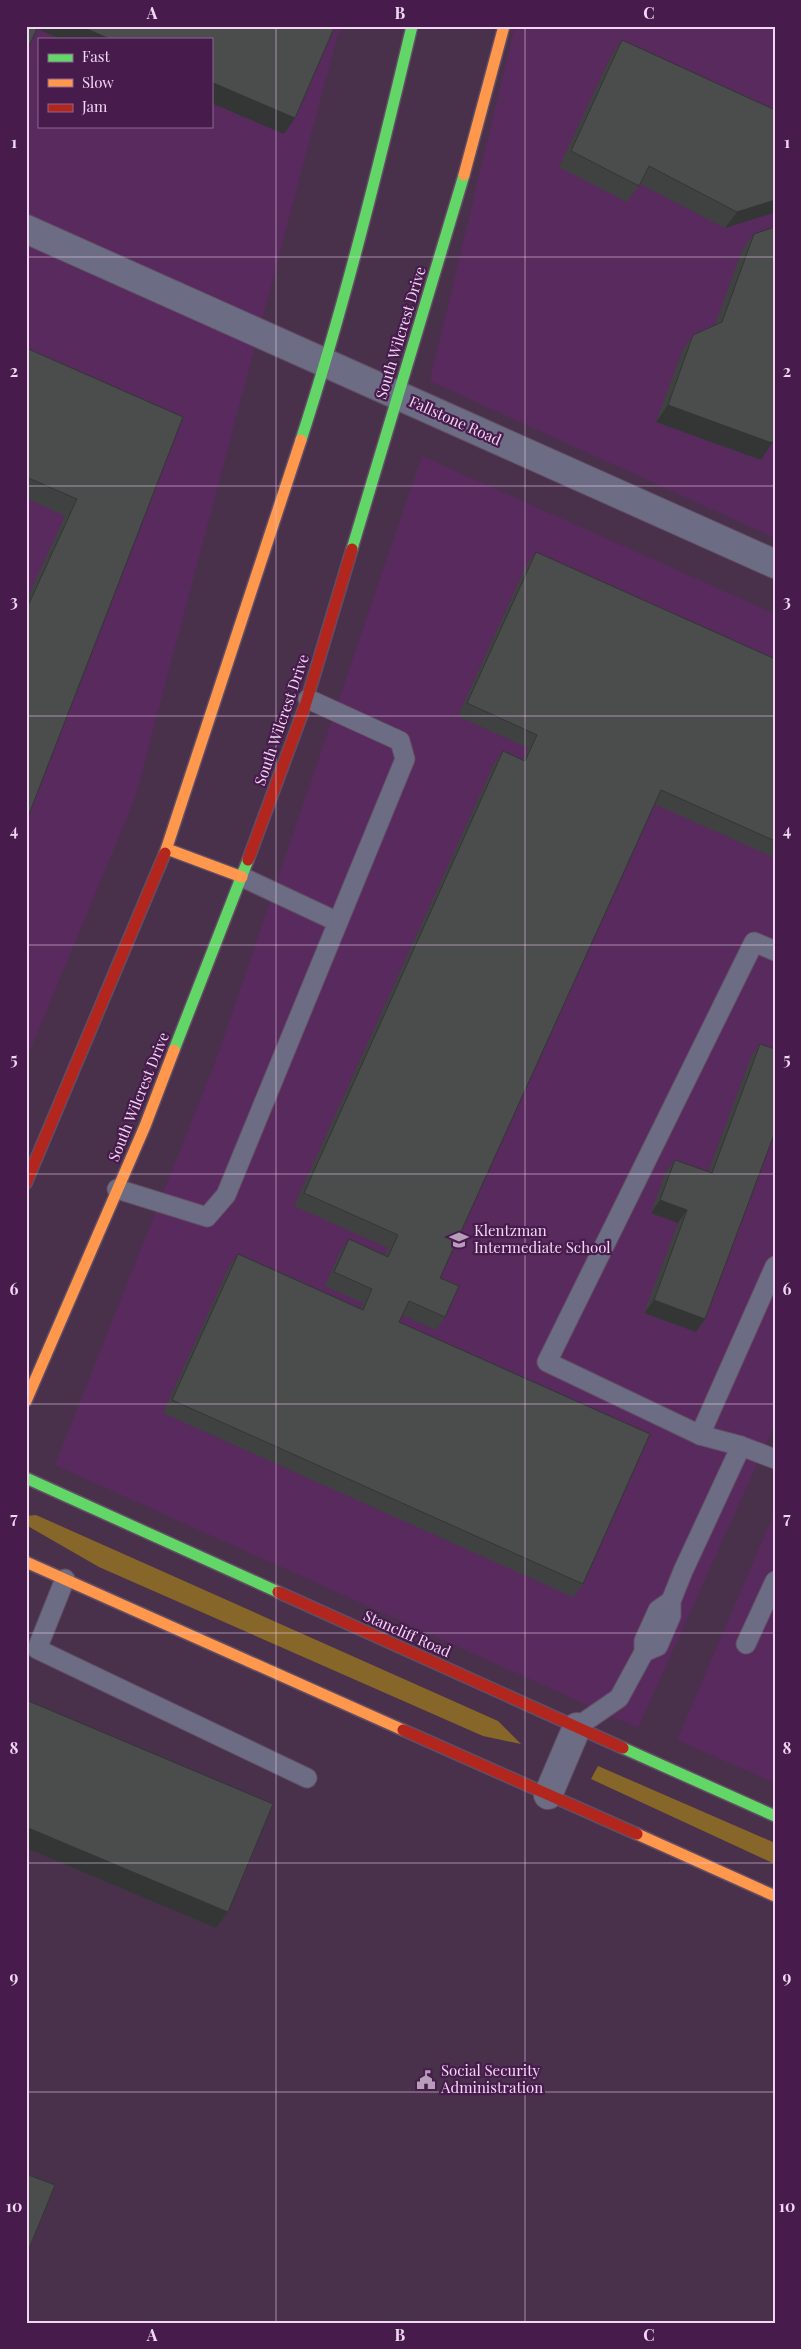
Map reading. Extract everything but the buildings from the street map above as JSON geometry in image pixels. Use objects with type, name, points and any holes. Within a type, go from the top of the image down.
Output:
[{"type":"main road","points":[[26,1182],[167,848],[326,363],[380,159],[412,26]]},
{"type":"main road","name":"South Wilcrest Drive","points":[[26,1400],[145,1126],[242,877],[308,698],[462,185],[504,26]]},
{"type":"main road","points":[[167,848],[242,877]]},
{"type":"main road","name":"Stancliff Road","points":[[26,1478],[775,1816]]},
{"type":"main road","points":[[26,1562],[775,1896]]},
{"type":"street","name":"Fallstone Road","points":[[26,229],[775,564]]},
{"type":"street","points":[[548,1795],[577,1727]]},
{"type":"lane","points":[[117,1189],[207,1217],[226,1195],[405,759],[400,741],[308,698]]},
{"type":"lane","points":[[242,877],[338,922]]},
{"type":"lane","points":[[775,951],[754,942],[547,1362],[700,1435],[741,1446],[775,1459]]},
{"type":"lane","points":[[700,1435],[775,1266]]},
{"type":"lane","points":[[577,1727],[620,1698],[644,1652],[644,1641],[658,1610],[671,1601],[741,1446]]},
{"type":"lane","points":[[65,1580],[37,1649],[307,1778]]},
{"type":"lane","points":[[746,1644],[775,1581]]},
{"type":"shaded area","points":[[26,26],[340,26],[135,798],[26,1060]]},
{"type":"shaded area","points":[[515,26],[775,26],[775,538],[430,381]]},
{"type":"shaded area","name":"Klentzman Intermediate School","points":[[422,456],[775,614],[775,1424],[638,1728],[55,1465],[217,1057]]},
{"type":"shaded area","points":[[775,1511],[775,1783],[677,1740]]},
{"type":"shaded area","points":[[36,1515],[498,1721],[521,1744],[483,1736],[99,1567],[26,1525],[26,1516]]},
{"type":"shaded area","points":[[598,1766],[775,1843],[775,1864],[591,1779]]},
{"type":"traffic: fast","points":[[301,440],[347,286],[412,26]]},
{"type":"traffic: fast","points":[[352,549],[464,175]]},
{"type":"traffic: fast","points":[[174,1050],[248,860]]},
{"type":"traffic: fast","points":[[26,1478],[278,1592]]},
{"type":"traffic: fast","points":[[623,1748],[775,1816]]},
{"type":"traffic: slow","points":[[464,175],[504,26]]},
{"type":"traffic: slow","points":[[165,853],[301,440]]},
{"type":"traffic: slow","points":[[167,849],[242,877]]},
{"type":"traffic: slow","points":[[26,1401],[145,1126],[174,1050]]},
{"type":"traffic: slow","points":[[26,1562],[403,1730]]},
{"type":"traffic: slow","points":[[637,1834],[775,1896]]},
{"type":"traffic: jam","points":[[248,860],[305,706],[352,549]]},
{"type":"traffic: jam","points":[[26,1183],[165,853]]},
{"type":"traffic: jam","points":[[278,1592],[623,1748]]},
{"type":"traffic: jam","points":[[403,1730],[637,1834]]},
{"type":"place","name":"Klentzman Intermediate School","points":[[459,1240]]},
{"type":"place","name":"Social Security Administration","points":[[426,2080]]}]
